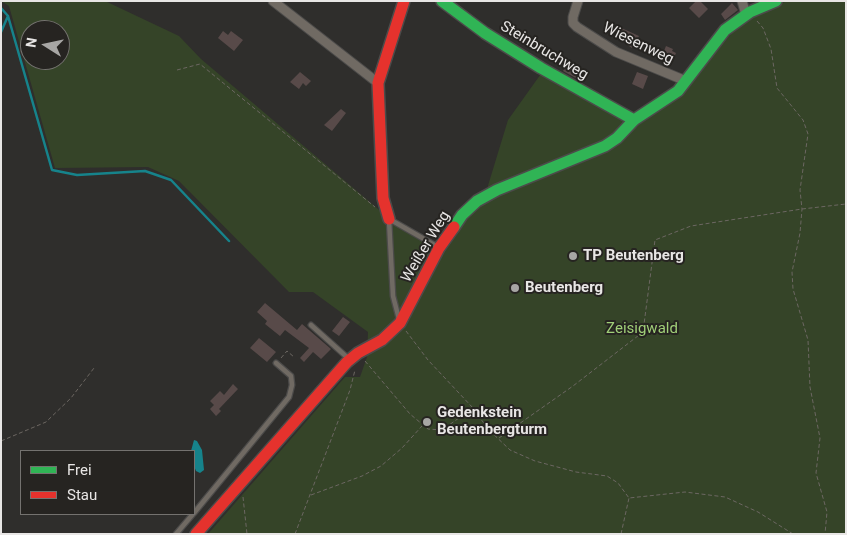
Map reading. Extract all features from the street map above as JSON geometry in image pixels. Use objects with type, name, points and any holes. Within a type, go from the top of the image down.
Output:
[{"type":"street","points":[[273,1],[378,83]]},
{"type":"street","points":[[390,219],[383,198],[378,83],[404,1]]},
{"type":"street","name":"Steinbruchweg","points":[[442,1],[485,33],[540,68],[634,120]]},
{"type":"street","name":"Wiesenweg","points":[[578,1],[573,17],[573,23],[578,27],[616,52],[686,81]]},
{"type":"street","points":[[742,1],[748,13]]},
{"type":"street","name":"Weißer Weg","points":[[196,534],[354,356],[382,340],[400,323],[439,248],[462,215],[477,201],[498,190],[605,146],[618,138],[634,120],[678,91],[725,30],[748,13],[776,1]]},
{"type":"lane","points":[[390,219],[439,248]]},
{"type":"lane","points":[[390,219],[393,296],[400,323]]},
{"type":"lane","points":[[311,325],[354,356]]},
{"type":"lane","points":[[195,513],[289,397],[292,385],[291,376],[276,363]]},
{"type":"lane","points":[[176,534],[193,515]]},
{"type":"path","points":[[748,13],[763,28],[771,49],[777,88],[803,120],[808,134],[800,190],[802,209],[800,232],[792,272],[793,289],[808,340],[810,387],[820,438],[816,473],[827,512],[825,534]]},
{"type":"path","points":[[178,70],[200,64],[374,207]]},
{"type":"path","points":[[498,438],[573,386],[643,332],[655,240],[691,226],[846,204]]},
{"type":"path","points":[[400,323],[428,360],[510,450],[535,461],[576,472],[607,476],[618,482],[629,498],[621,534]]},
{"type":"path","points":[[282,356],[287,350],[294,356]]},
{"type":"path","points":[[354,356],[410,414],[428,429],[442,430],[473,408]]},
{"type":"path","points":[[295,534],[350,390],[354,356]]},
{"type":"path","points":[[1,441],[46,422],[71,398],[94,368]]},
{"type":"path","points":[[311,494],[362,476],[381,466],[402,448],[422,425]]},
{"type":"path","points":[[241,482],[247,534]]},
{"type":"path","points":[[629,498],[684,492],[725,497],[758,512],[793,534]]},
{"type":"green space","name":"Zeisigwald","points":[[1,1],[105,1],[179,36],[201,59],[404,231],[442,252],[461,220],[483,202],[508,120],[543,71],[626,122],[681,93],[737,27],[769,8],[787,1],[846,1],[846,534],[208,534],[345,377],[360,377],[367,357],[368,332],[313,292],[289,292],[179,181],[148,167],[55,168],[27,70],[70,70],[70,20],[20,20],[20,45],[9,6]]},
{"type":"water","points":[[194,440],[197,441],[202,450],[204,470],[200,473],[195,468],[195,450],[191,450]]},
{"type":"building","points":[[696,1],[700,1],[708,9],[699,18],[689,8]]},
{"type":"building","points":[[732,3],[738,10],[725,20],[721,14]]},
{"type":"building","points":[[617,26],[639,36],[632,48],[626,44],[628,40],[614,31]]},
{"type":"building","points":[[223,31],[228,35],[231,31],[243,40],[234,51],[218,38]]},
{"type":"building","points":[[666,46],[673,49],[672,51],[676,53],[672,62],[661,58]]},
{"type":"building","points":[[567,64],[586,76],[583,82],[563,71]]},
{"type":"building","points":[[300,72],[311,81],[306,86],[303,83],[299,89],[290,82]]},
{"type":"building","points":[[637,72],[648,76],[643,89],[632,84]]},
{"type":"building","points":[[341,109],[346,113],[332,131],[324,125]]},
{"type":"building","points":[[265,303],[297,330],[302,324],[331,349],[321,359],[313,352],[304,362],[300,358],[309,348],[285,330],[280,336],[265,324],[267,321],[257,312]]},
{"type":"building","points":[[343,317],[350,322],[339,336],[332,331]]},
{"type":"building","points":[[259,338],[276,352],[267,362],[250,348]]},
{"type":"building","points":[[233,384],[238,389],[219,409],[221,411],[216,416],[210,409],[214,405],[210,401],[220,391],[224,395]]},
{"type":"waterway","points":[[1,8],[8,16],[52,170],[77,175],[145,171],[171,180],[229,241]]},
{"type":"waterway","points":[[1,32],[8,16]]},
{"type":"traffic: fast","points":[[442,1],[485,33],[541,68],[634,120]]},
{"type":"traffic: fast","points":[[454,227],[462,215],[477,201],[497,190],[605,146],[617,138],[634,120],[678,91],[725,30],[750,12],[776,1]]},
{"type":"traffic: jam","points":[[389,219],[383,198],[378,83],[404,1]]},
{"type":"traffic: jam","points":[[196,534],[347,362],[358,353],[382,340],[400,323],[439,248],[454,227]]},
{"type":"place","name":"TP Beutenberg","points":[[573,256]]},
{"type":"place","name":"Beutenberg","points":[[515,288]]},
{"type":"place","name":"Gedenkstein Beutenbergturm","points":[[427,422]]}]
